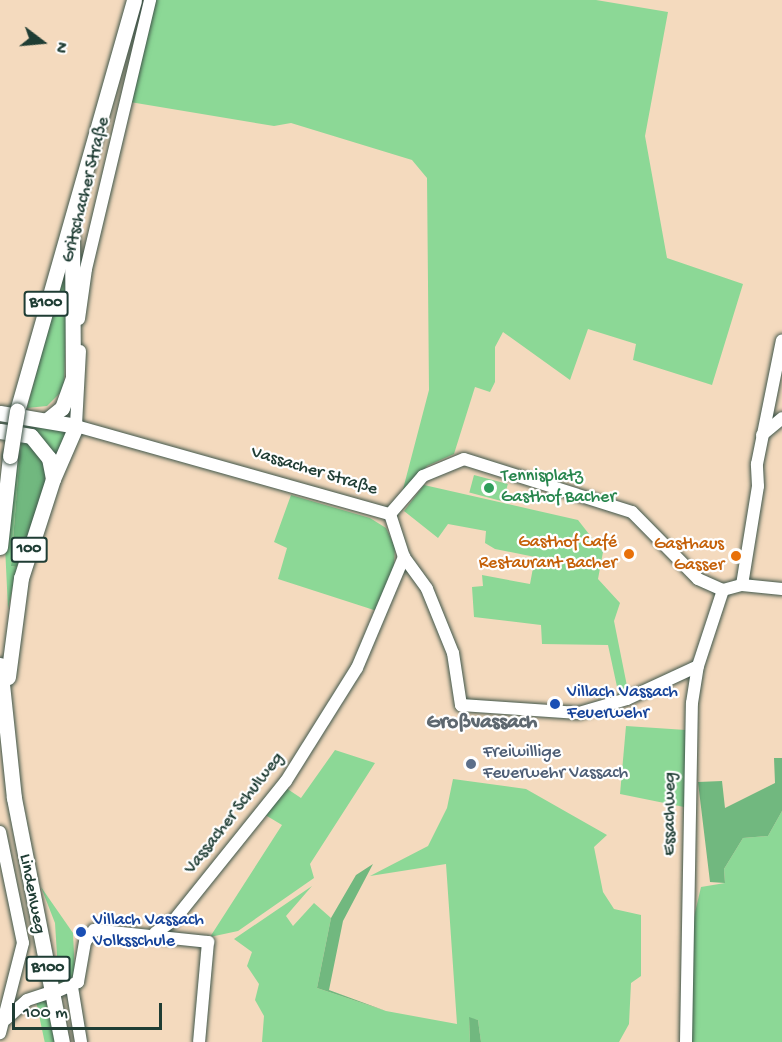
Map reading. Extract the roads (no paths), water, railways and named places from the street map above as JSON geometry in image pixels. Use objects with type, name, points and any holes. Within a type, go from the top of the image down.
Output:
[{"type":"main road","name":"B100","points":[[5,453],[6,425],[17,411],[134,0]]},
{"type":"main road","points":[[47,420],[63,408],[73,378],[72,219]]},
{"type":"main road","name":"Vassacher Straße","points":[[0,413],[76,426]]},
{"type":"main road","name":"100","points":[[2,703],[19,587],[53,478],[76,426]]},
{"type":"main road","points":[[0,431],[21,432],[36,441],[49,458],[53,478]]},
{"type":"main road","points":[[0,547],[5,453]]},
{"type":"main road","name":"B100","points":[[0,665],[2,703],[14,798],[62,1042]]},
{"type":"main road","points":[[0,760],[3,782],[14,798]]},
{"type":"street","name":"Gritschacher Straße","points":[[76,426],[82,292],[150,0]]},
{"type":"street","points":[[742,585],[762,435],[782,340]]},
{"type":"street","points":[[762,435],[782,418]]},
{"type":"street","name":"Vassacher Straße","points":[[76,426],[390,514],[423,476],[464,459],[632,512],[698,579],[723,590]]},
{"type":"street","points":[[390,514],[404,556],[427,589],[453,653],[461,705],[579,713],[627,699],[698,666]]},
{"type":"street","name":"Vassacher Schulweg","points":[[155,933],[175,919],[286,781],[357,668],[404,556]]},
{"type":"street","points":[[723,590],[742,585],[782,589]]},
{"type":"street","name":"Essachweg","points":[[686,1042],[689,752],[698,666],[723,590]]},
{"type":"street","name":"Lindenweg","points":[[0,832],[22,934],[19,972],[0,1033]]},
{"type":"street","points":[[5,1020],[47,994],[72,987],[82,975],[85,942],[94,930],[155,933],[208,942],[199,1042]]},
{"type":"street","points":[[19,972],[47,994]]},
{"type":"street","points":[[72,987],[81,1042]]},
{"type":"place","name":"Tennisplatz Gasthof Bacher","points":[[489,488]]},
{"type":"place","name":"Gasthof Café Restaurant Bacher","points":[[629,554]]},
{"type":"place","name":"Gasthaus Gasser","points":[[736,556]]},
{"type":"place","name":"Villach Vassach Feuerwehr","points":[[555,704]]},
{"type":"place","name":"Freiwillige Feuerwehr Vassach","points":[[471,764]]},
{"type":"place","name":"Villach Vassach Volksschule","points":[[81,932]]},
{"type":"district","name":"Großvassach","points":[[482,724]]}]
